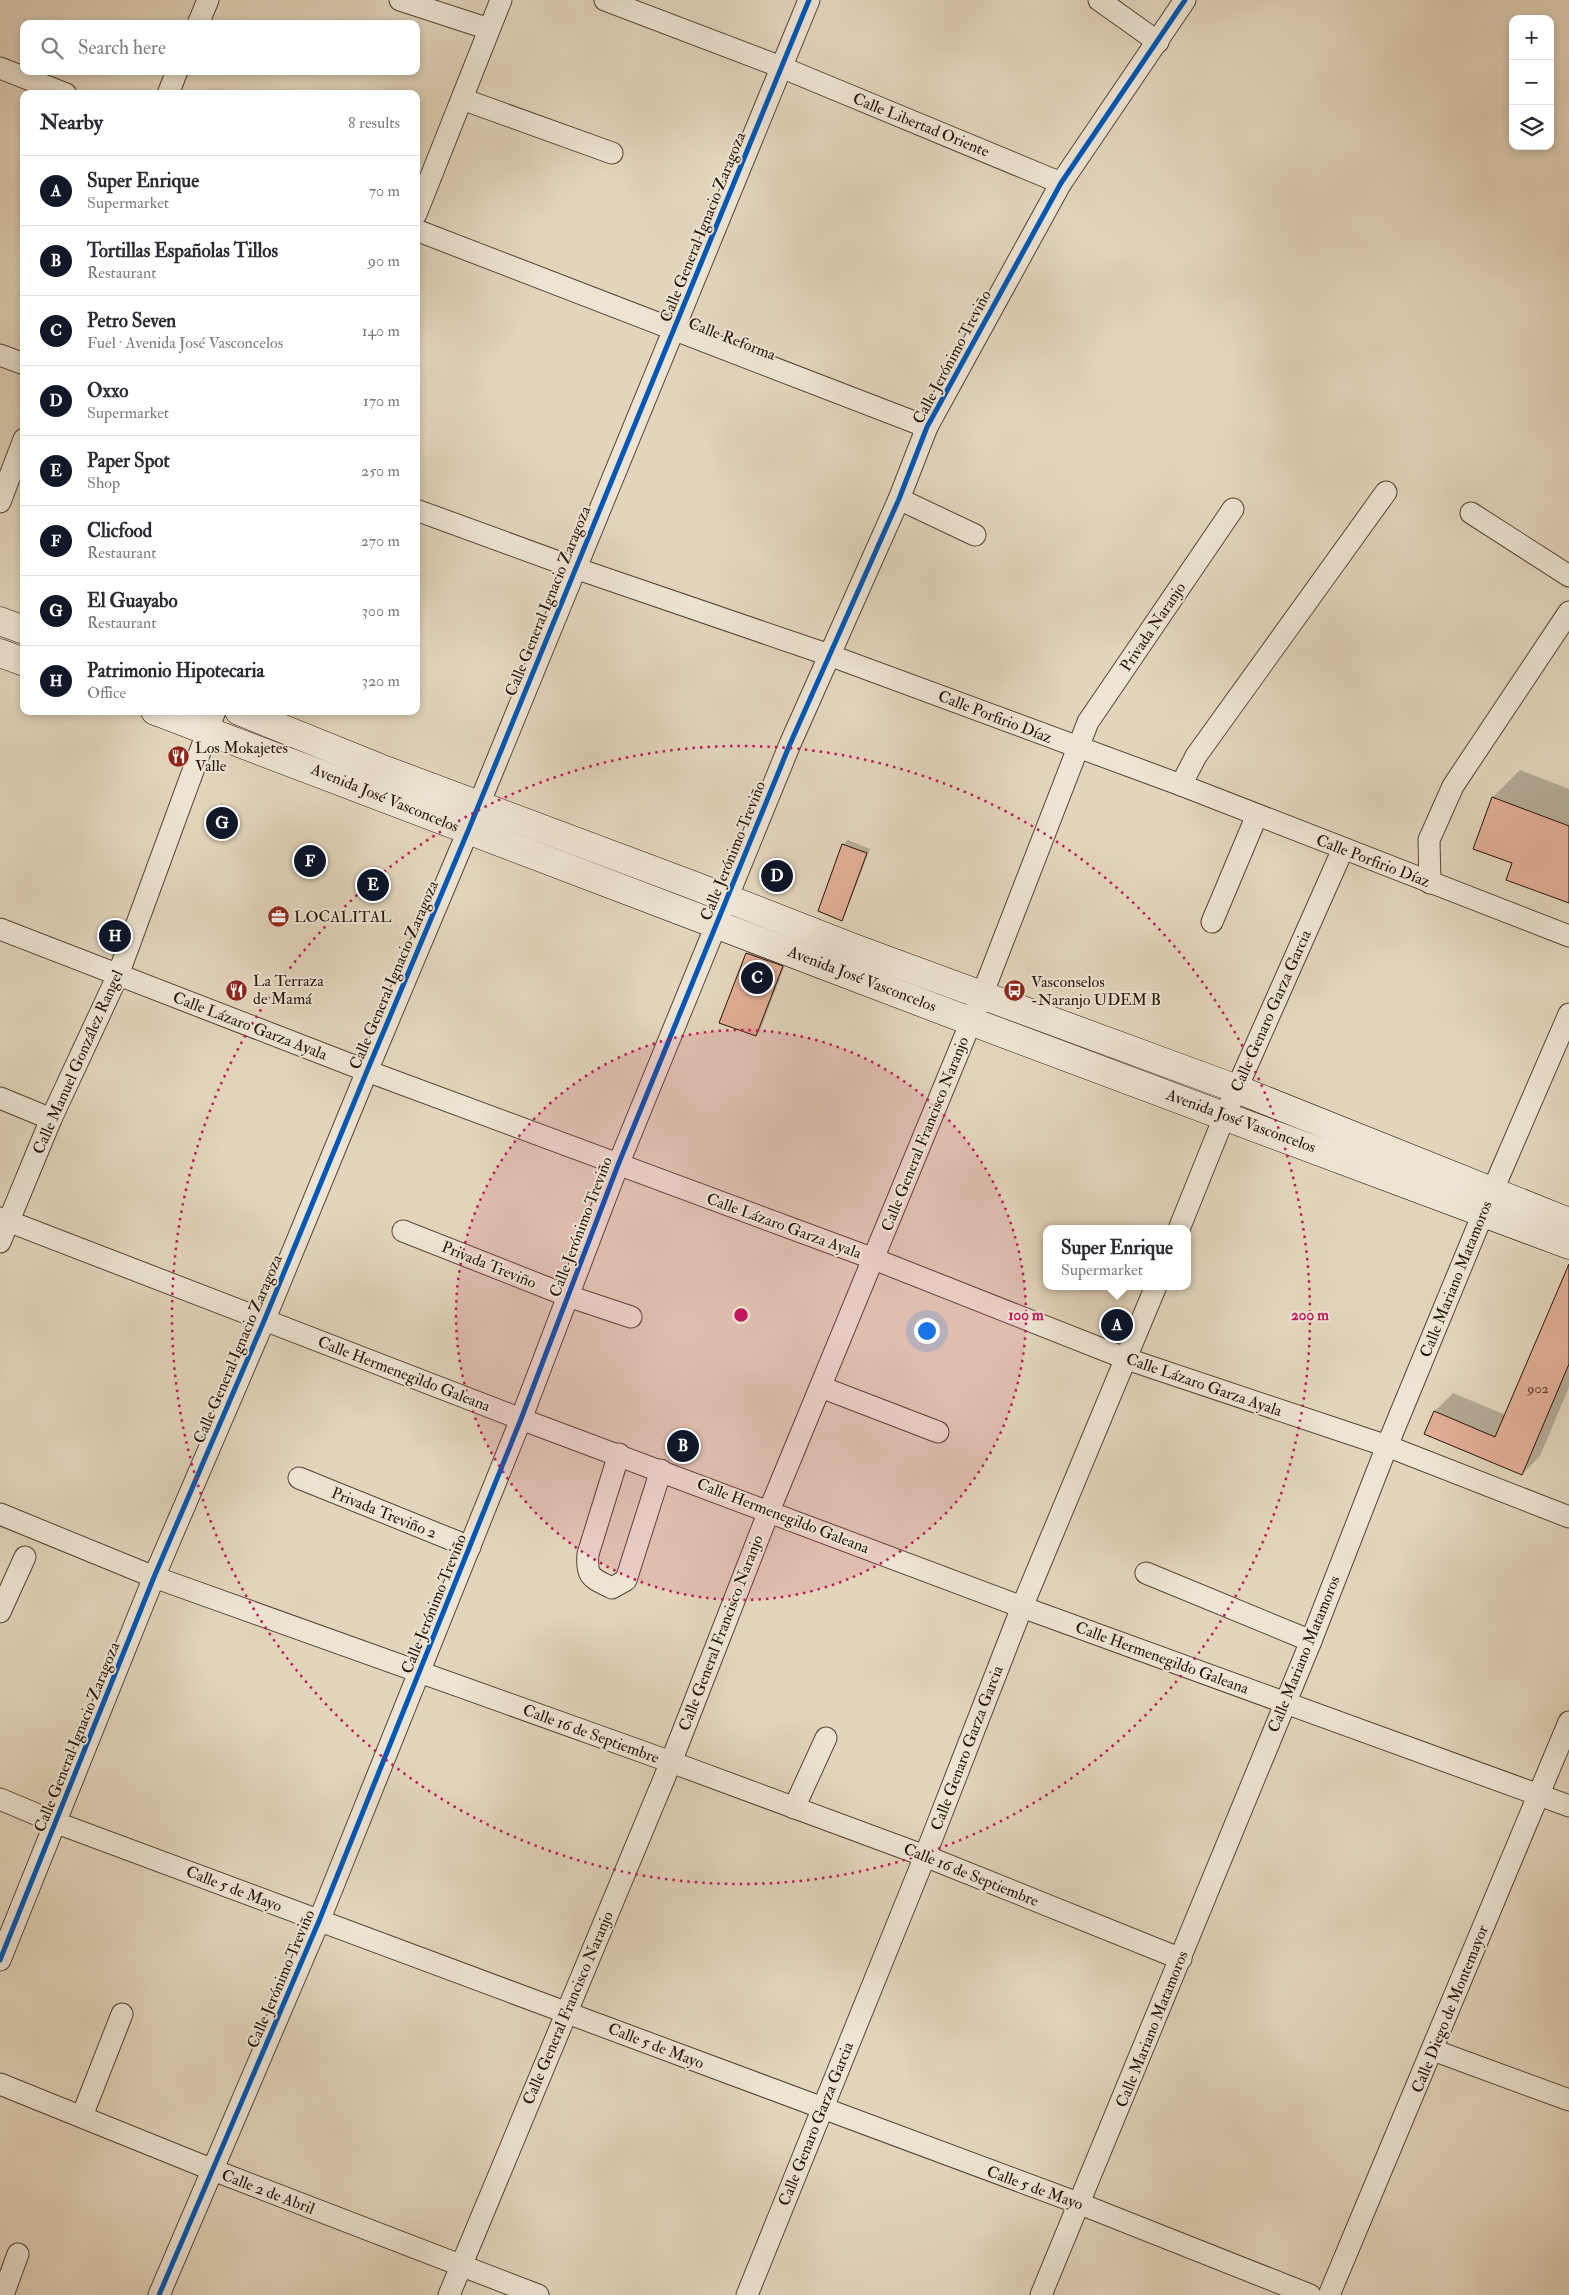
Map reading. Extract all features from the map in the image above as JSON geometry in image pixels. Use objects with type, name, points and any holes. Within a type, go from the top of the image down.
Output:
[{"type":"main road","points":[[0,621],[20,628]]},
{"type":"main road","points":[[0,653],[20,660]]},
{"type":"main road","name":"Avenida José Vasconcelos","points":[[178,715],[212,721],[468,832],[1225,1115],[1488,1202],[1569,1222]]},
{"type":"main road","name":"Avenida José Vasconcelos","points":[[249,715],[380,768],[728,898],[846,945],[1237,1089],[1488,1202],[1569,1245]]},
{"type":"street","points":[[200,20],[208,0]]},
{"type":"street","points":[[400,0],[490,29]]},
{"type":"street","points":[[420,204],[501,0]]},
{"type":"street","name":"Calle Libertad Oriente","points":[[605,0],[781,67],[1061,183]]},
{"type":"street","name":"Calle General Ignacio Zaragoza","points":[[0,1960],[57,1823],[154,1577],[264,1321],[468,832],[575,568],[675,330],[808,0]]},
{"type":"street","points":[[1100,0],[1158,42]]},
{"type":"street","name":"Calle Jerónimo Treviño","points":[[159,2295],[319,1921],[521,1419],[618,1165],[829,654],[899,499],[927,428],[1061,183],[1185,0]]},
{"type":"street","points":[[0,68],[56,90]]},
{"type":"street","points":[[170,90],[175,75]]},
{"type":"street","points":[[462,99],[612,152]]},
{"type":"street","name":"Calle Reforma","points":[[420,232],[927,428]]},
{"type":"street","points":[[0,355],[20,362]]},
{"type":"street","points":[[0,502],[20,450]]},
{"type":"street","points":[[1180,785],[1196,756],[1386,492]]},
{"type":"street","points":[[899,499],[975,535]]},
{"type":"street","name":"Privada Naranjo","points":[[1079,748],[1088,722],[1233,509]]},
{"type":"street","name":"Calle Porfirio Díaz","points":[[420,511],[575,568],[829,654],[1180,785],[1569,936]]},
{"type":"street","points":[[1471,513],[1569,576]]},
{"type":"street","points":[[1430,882],[1429,840],[1453,786],[1569,612]]},
{"type":"street","name":"Calle Manuel González Rangel","points":[[0,1242],[4,1220],[118,975],[212,721]]},
{"type":"street","name":"Calle General Francisco Naranjo","points":[[450,2295],[566,2011],[671,1762],[769,1511],[982,995],[1079,748]]},
{"type":"street","points":[[1212,922],[1257,815]]},
{"type":"street","name":"Calle Genaro Garza Garcia","points":[[1181,1225],[1225,1115],[1343,849]]},
{"type":"street","name":"Calle Lázaro Garza Ayala","points":[[0,929],[367,1071],[874,1259],[1127,1359],[1387,1446],[1569,1517]]},
{"type":"street","name":"Calle Mariano Matamoros","points":[[1041,2295],[1311,1641],[1387,1446],[1488,1202],[1569,1014]]},
{"type":"street","points":[[0,1098],[51,1119]]},
{"type":"street","name":"Calle Hermenegildo Galeana","points":[[4,1220],[521,1419],[619,1454],[1022,1607],[1569,1806]]},
{"type":"street","name":"Privada Treviño","points":[[404,1231],[568,1296],[631,1317]]},
{"type":"street","name":"Calle Genaro Garza Garcia","points":[[746,2295],[925,1856],[1022,1607],[1154,1290]]},
{"type":"street","points":[[821,1387],[938,1432]]},
{"type":"street","points":[[619,1454],[588,1554],[587,1569],[592,1578],[612,1588],[626,1580],[661,1470]]},
{"type":"street","name":"Privada Treviño 2","points":[[299,1478],[470,1547]]},
{"type":"street","name":"Calle 16 de Septiembre","points":[[0,1514],[154,1577],[671,1762],[925,1856],[1181,1959]]},
{"type":"street","points":[[0,1612],[25,1557]]},
{"type":"street","points":[[1146,1573],[1311,1641]]},
{"type":"street","name":"Calle Diego de Montemayor","points":[[1329,2295],[1434,2050],[1538,1794],[1568,1731]]},
{"type":"street","points":[[794,1808],[826,1738]]},
{"type":"street","name":"Calle 5 de Mayo","points":[[0,1799],[57,1823],[566,2011],[1078,2204],[1310,2295]]},
{"type":"street","points":[[82,2116],[122,2014]]},
{"type":"street","points":[[1434,2050],[1569,2100]]},
{"type":"street","name":"Calle 2 de Abril","points":[[0,2084],[213,2170],[538,2295]]},
{"type":"street","points":[[3,2295],[18,2254]]},
{"type":"building","points":[[1492,797],[1569,826],[1569,903],[1506,880],[1512,863],[1473,849]]},
{"type":"building","points":[[842,844],[867,853],[842,921],[818,911]]},
{"type":"building","points":[[746,953],[783,966],[756,1036],[719,1023]]},
{"type":"building","points":[[1569,1264],[1569,1364],[1522,1475],[1424,1434],[1434,1411],[1495,1437]]},
{"type":"cycle path","points":[[0,1960],[154,1577],[264,1321],[468,831],[809,0]]},
{"type":"cycle path","points":[[159,2295],[319,1921],[521,1419],[618,1165],[790,744],[899,499],[927,427],[1061,183],[1185,0]]},
{"type":"place","name":"Los Mokajetes Valle","points":[[179,757]]},
{"type":"place","name":"El Guayabo","points":[[222,823]]},
{"type":"place","name":"Clicfood","points":[[310,861]]},
{"type":"place","name":"Oxxo","points":[[777,876]]},
{"type":"place","name":"Paper Spot","points":[[373,885]]},
{"type":"place","name":"LOCALITAL","points":[[278,917]]},
{"type":"place","name":"Patrimonio Hipotecaria","points":[[115,936]]},
{"type":"place","name":"Petro Seven","points":[[757,978]]},
{"type":"place","name":"La Terraza de Mamá","points":[[237,990]]},
{"type":"place","name":"Vasconselos -Naranjo UDEM B","points":[[1015,991]]},
{"type":"place","name":"Super Enrique","points":[[1117,1325]]},
{"type":"place","name":"Tortillas Españolas Tillos","points":[[683,1446]]}]
